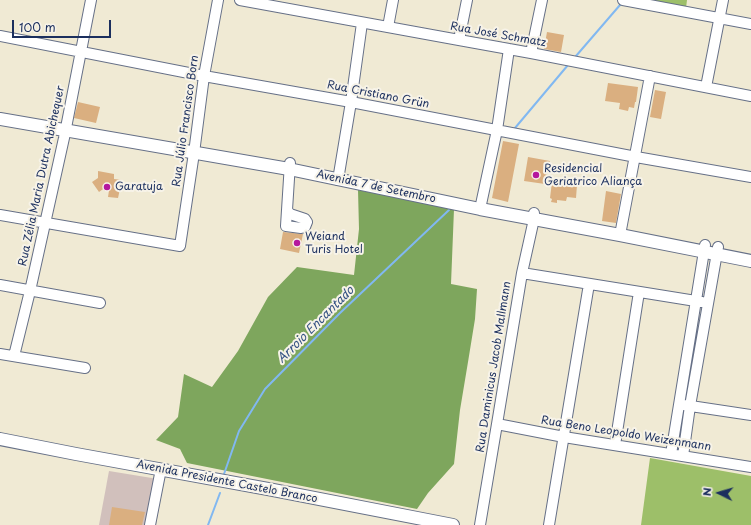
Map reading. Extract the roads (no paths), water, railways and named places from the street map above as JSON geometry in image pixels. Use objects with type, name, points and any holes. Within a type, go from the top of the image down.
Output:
[{"type":"main road","name":"Avenida 7 de Setembro","points":[[0,113],[66,128]]},
{"type":"main road","name":"Avenida 7 de Setembro","points":[[0,119],[66,128],[289,166],[480,206],[705,248],[751,261]]},
{"type":"main road","name":"Avenida 7 de Setembro","points":[[718,251],[751,254]]},
{"type":"main road","name":"Avenida Presidente Castelo Branco","points":[[0,439],[120,465]]},
{"type":"main road","name":"Avenida Presidente Castelo Branco","points":[[0,446],[261,487],[453,525]]},
{"type":"main road","name":"Avenida Presidente Castelo Branco","points":[[160,472],[420,525]]},
{"type":"street","name":"Rua Zélia Maria Dutra Abichequer","points":[[14,356],[66,128],[91,0]]},
{"type":"street","name":"Rua Júlio Francisco Born","points":[[45,223],[180,246],[195,150],[204,76],[218,0]]},
{"type":"street","name":"Rua José Schmatz","points":[[240,0],[531,52],[751,96]]},
{"type":"street","points":[[388,27],[393,0]]},
{"type":"street","points":[[459,40],[467,0]]},
{"type":"street","points":[[531,52],[542,0]]},
{"type":"street","points":[[623,0],[751,24]]},
{"type":"street","points":[[706,88],[723,0]]},
{"type":"street","points":[[338,176],[352,102],[362,22]]},
{"type":"street","name":"Rua Cristiano Grün","points":[[0,36],[204,76],[352,102],[751,178]]},
{"type":"street","points":[[480,206],[497,130],[510,49]]},
{"type":"street","points":[[621,232],[650,76]]},
{"type":"street","points":[[287,210],[289,166]]},
{"type":"street","points":[[0,215],[45,223]]},
{"type":"street","name":"Rua Daminicus Jacob Mallmann","points":[[480,525],[522,273],[534,216]]},
{"type":"street","points":[[671,454],[678,404],[705,248]]},
{"type":"street","points":[[683,456],[690,406],[718,251]]},
{"type":"street","points":[[522,273],[708,303]]},
{"type":"street","points":[[549,525],[589,284]]},
{"type":"street","points":[[0,285],[100,303]]},
{"type":"street","points":[[615,445],[639,292]]},
{"type":"street","points":[[0,354],[85,368]]},
{"type":"street","points":[[678,404],[751,415]]},
{"type":"street","name":"Rua Beno Leopoldo Weizenmann","points":[[497,424],[564,437],[751,467]]},
{"type":"street","points":[[150,525],[160,472]]},
{"type":"waterway","points":[[576,56],[620,5]]},
{"type":"waterway","points":[[515,128],[568,65]]},
{"type":"waterway","name":"Arroio Encantado","points":[[224,474],[239,431],[265,389],[340,313],[449,210]]},
{"type":"waterway","name":"Arroio Encantado","points":[[208,525],[220,493]]},
{"type":"place","name":"Residencial Geriatrico Aliança","points":[[536,175]]},
{"type":"place","name":"Garatuja","points":[[107,187]]},
{"type":"place","name":"Weiand Turis Hotel","points":[[297,243]]}]
